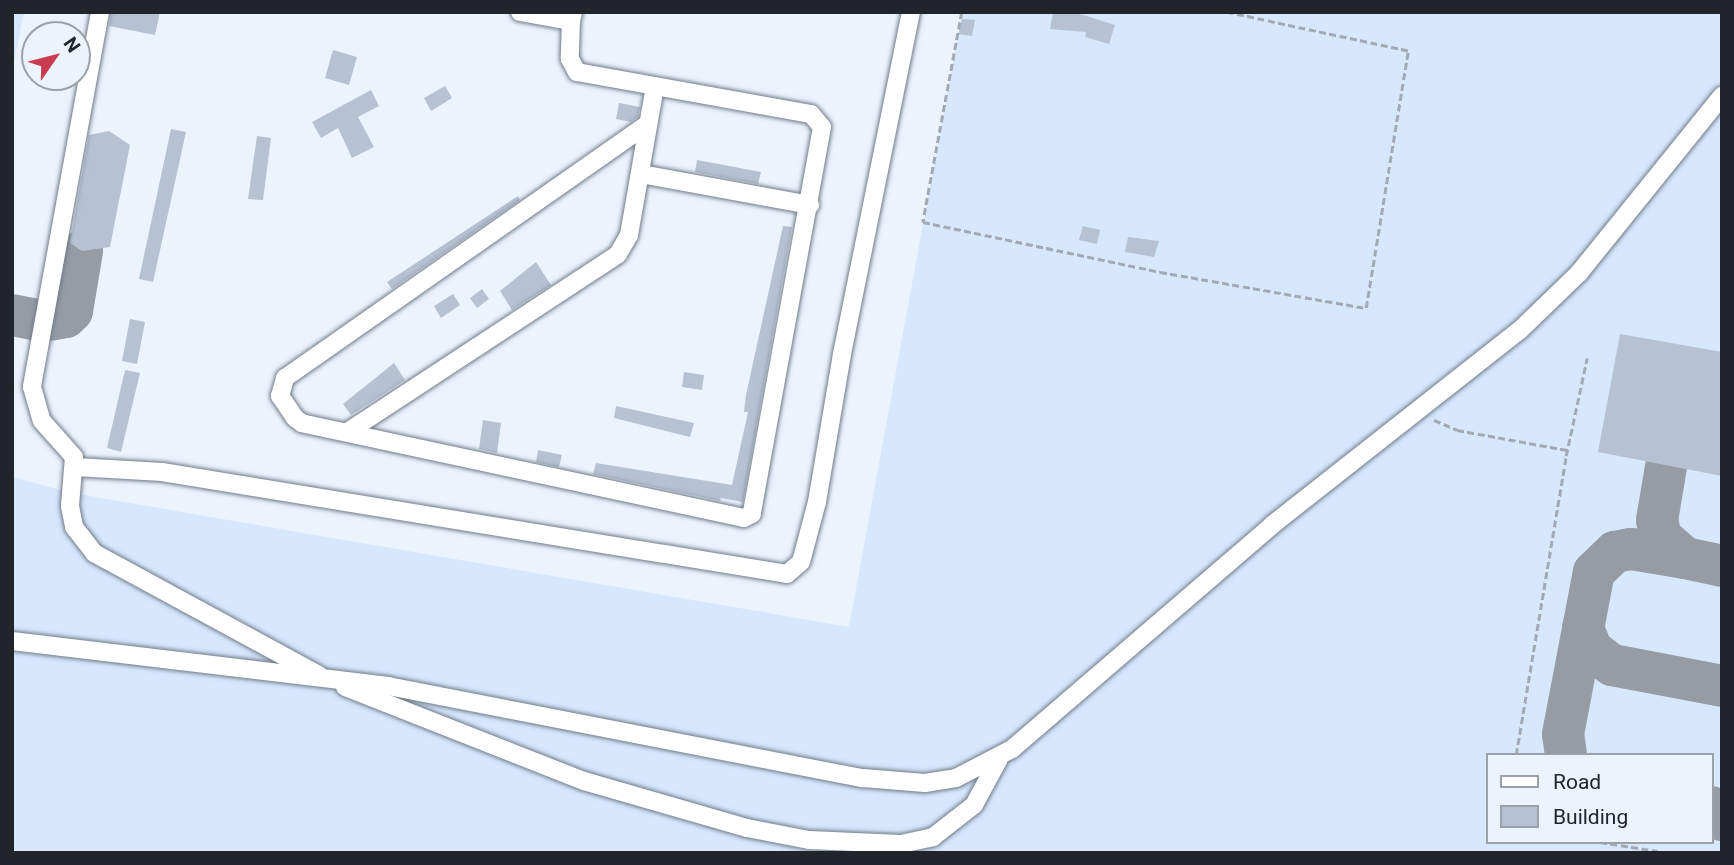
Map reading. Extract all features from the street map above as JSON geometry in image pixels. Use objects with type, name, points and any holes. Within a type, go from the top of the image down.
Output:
[{"type":"lane","points":[[100,12],[32,387],[37,412],[69,449],[76,467],[71,517],[79,537],[94,553],[331,681],[584,781],[747,828],[809,840],[901,844],[933,837],[956,823],[982,796],[999,759]]},
{"type":"lane","points":[[520,12],[572,17],[570,59],[577,72],[818,119],[822,127],[756,506],[744,518],[302,423],[280,396],[285,378],[648,124]]},
{"type":"lane","points":[[76,467],[162,472],[787,574],[801,562],[817,502],[842,354],[911,12]]},
{"type":"lane","points":[[348,431],[608,264],[629,235],[655,86]]},
{"type":"lane","points":[[12,641],[80,646],[331,681],[388,686],[863,778],[940,781],[999,759],[1272,525],[1496,350],[1579,273],[1722,96]]},
{"type":"lane","points":[[641,174],[810,205]]},
{"type":"path","points":[[962,12],[923,222],[1160,272],[1366,308],[1408,51],[1226,12]]},
{"type":"path","points":[[1516,753],[1567,450],[1587,358]]},
{"type":"path","points":[[1419,410],[1457,430],[1567,450]]},
{"type":"path","points":[[1613,844],[1657,851]]},
{"type":"shaded area","points":[[12,12],[24,12],[21,21],[12,71]]},
{"type":"shaded area","points":[[962,12],[1722,12],[1722,853],[12,853],[12,477],[72,493],[849,627]]},
{"type":"building","points":[[111,12],[160,12],[155,35],[109,26]]},
{"type":"building","points":[[1053,13],[1077,13],[1115,25],[1109,44],[1085,37],[1086,32],[1050,29]]},
{"type":"building","points":[[962,19],[975,20],[972,36],[959,34]]},
{"type":"building","points":[[333,50],[357,57],[349,85],[325,78]]},
{"type":"building","points":[[445,86],[452,98],[431,111],[424,98]]},
{"type":"building","points":[[371,90],[379,106],[358,117],[374,147],[352,158],[338,128],[321,138],[312,122]]},
{"type":"building","points":[[619,103],[640,107],[638,117],[631,122],[616,119]]},
{"type":"building","points":[[171,129],[186,132],[153,282],[139,279]]},
{"type":"building","points":[[109,131],[130,145],[110,247],[82,251],[70,243],[89,135]]},
{"type":"building","points":[[257,136],[271,138],[263,200],[248,199]]},
{"type":"building","points":[[697,160],[761,172],[758,184],[695,172]]},
{"type":"building","points":[[518,196],[520,200],[392,289],[387,282]]},
{"type":"building","points":[[783,226],[792,227],[743,502],[721,498],[720,501],[593,474],[596,463],[732,485],[748,412],[744,412],[746,395]]},
{"type":"building","points":[[1083,226],[1100,230],[1097,244],[1079,240]]},
{"type":"building","points":[[1128,237],[1159,241],[1154,257],[1125,252]]},
{"type":"building","points":[[536,262],[551,285],[512,310],[500,291]]},
{"type":"building","points":[[482,289],[489,299],[477,308],[470,298]]},
{"type":"building","points":[[453,294],[460,305],[441,318],[434,306]]},
{"type":"building","points":[[130,319],[145,322],[137,364],[122,361]]},
{"type":"building","points":[[1620,334],[1722,352],[1722,476],[1598,452]]},
{"type":"building","points":[[394,363],[405,380],[351,415],[343,404]]},
{"type":"building","points":[[125,370],[140,373],[121,452],[107,448]]},
{"type":"building","points":[[684,372],[704,375],[702,390],[682,387]]},
{"type":"building","points":[[616,406],[694,423],[690,437],[614,418]]},
{"type":"building","points":[[483,420],[501,423],[497,453],[479,449]]},
{"type":"building","points":[[538,450],[562,455],[559,467],[536,462]]},
{"type":"taxiway","points":[[12,315],[43,321],[66,317],[72,311],[82,251]]},
{"type":"taxiway","points":[[1666,467],[1657,520],[1661,537],[1685,558],[1722,566]]},
{"type":"taxiway","points":[[1566,753],[1563,734],[1594,572],[1615,552],[1631,549],[1685,558]]},
{"type":"taxiway","points":[[1583,628],[1592,650],[1612,665],[1722,686]]},
{"type":"taxiway","points":[[1713,809],[1722,820]]}]
